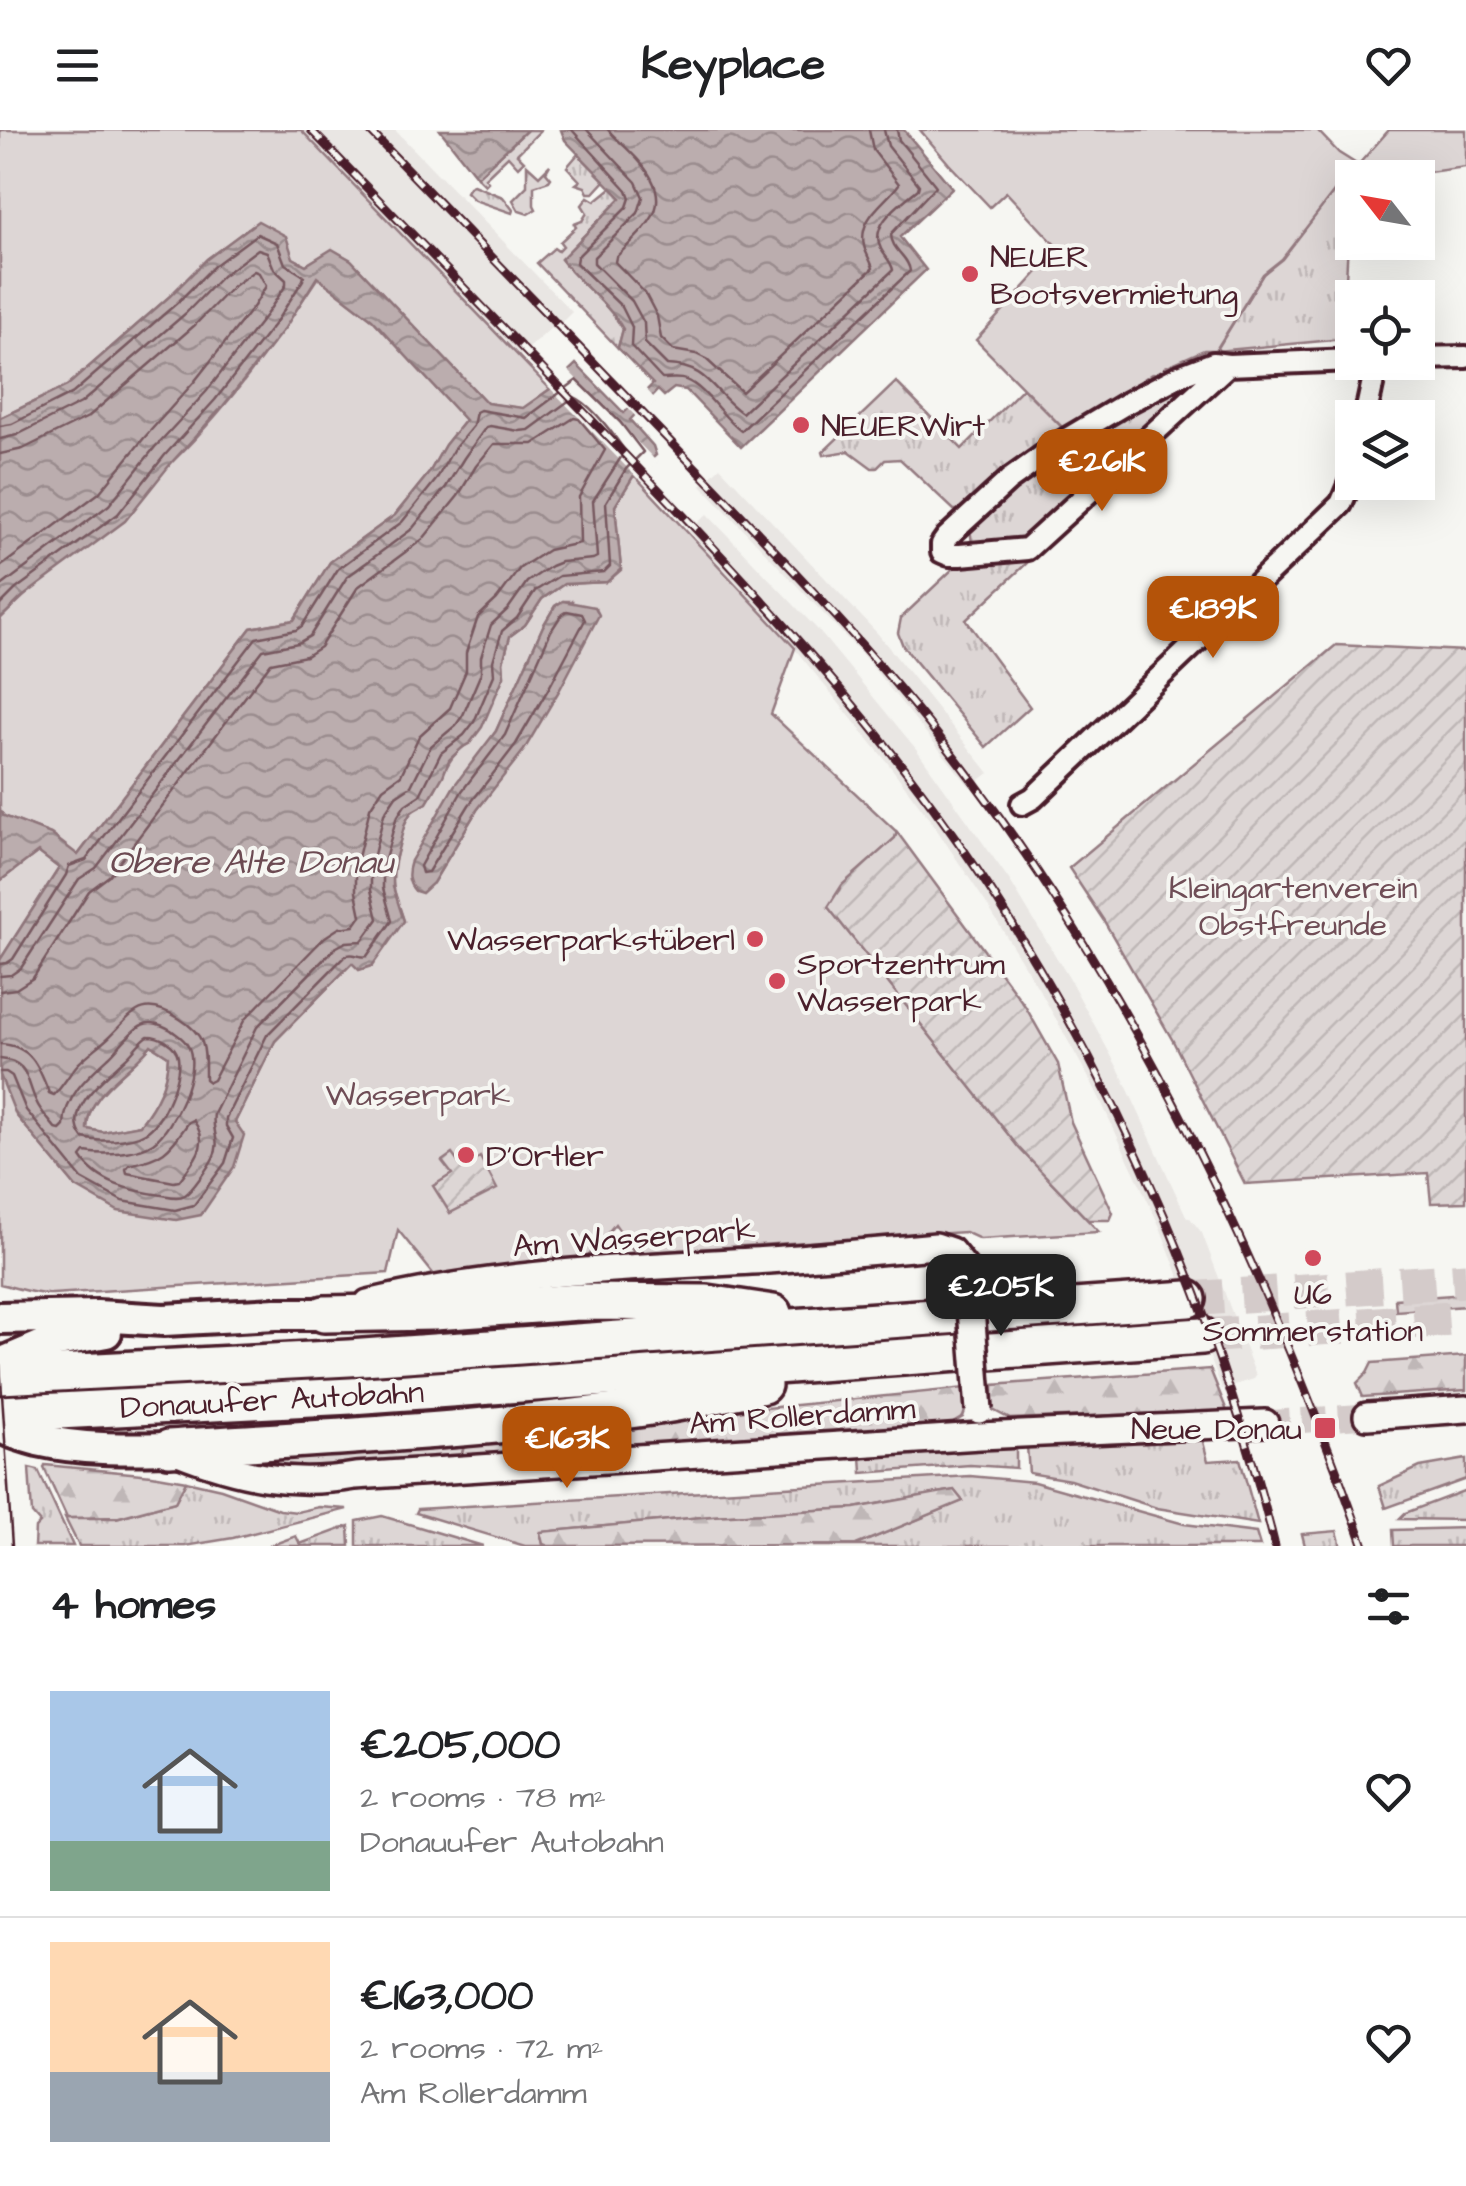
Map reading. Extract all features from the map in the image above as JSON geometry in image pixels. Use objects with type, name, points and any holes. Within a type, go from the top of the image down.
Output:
[{"type":"highway","name":"Donauufer Autobahn","points":[[0,1376],[330,1359],[1188,1299]]},
{"type":"highway","points":[[324,1314],[434,1312],[579,1302],[708,1303],[843,1323]]},
{"type":"highway","name":"Donauufer Autobahn","points":[[10,1434],[313,1398],[1202,1336]]},
{"type":"highway","points":[[168,1448],[468,1428],[662,1406],[891,1358]]},
{"type":"main road","points":[[0,1318],[98,1316],[164,1320],[324,1314]]},
{"type":"main road","points":[[0,1364],[52,1342],[164,1320]]},
{"type":"main road","points":[[10,1434],[88,1449],[168,1448]]},
{"type":"street","points":[[1435,357],[1466,356]]},
{"type":"street","points":[[1228,365],[1027,548],[960,555],[942,552],[947,537],[1009,480],[1065,440],[1179,376],[1213,363],[1335,361]]},
{"type":"street","points":[[1022,804],[1034,798],[1343,500]]},
{"type":"street","name":"Am Wasserpark","points":[[324,1314],[442,1286],[599,1269],[936,1246],[951,1251],[968,1272],[980,1436]]},
{"type":"street","points":[[1367,1416],[1466,1409]]},
{"type":"street","name":"Am Rollerdamm","points":[[168,1448],[209,1464],[272,1480],[310,1482],[980,1436],[1265,1423]]},
{"type":"shaded area","points":[[301,130],[395,130],[572,312],[520,356]]},
{"type":"shaded area","points":[[720,467],[878,634],[989,773],[970,787],[861,653],[701,485]]},
{"type":"shaded area","points":[[707,514],[818,630],[917,750],[1010,881],[1121,1074],[1187,1218],[1202,1233],[1254,1379],[1222,1389],[1160,1227],[1095,1089],[1043,996],[986,903],[887,762],[794,648],[689,531]]},
{"type":"green space","points":[[0,130],[301,130],[550,389],[523,409],[487,403],[351,260],[332,250],[306,265],[293,258],[258,222],[207,259],[67,386],[0,418]]},
{"type":"green space","points":[[527,130],[541,130],[517,154],[524,161],[518,167],[508,156],[485,178],[485,185],[477,177]]},
{"type":"green space","points":[[920,130],[1317,130],[1350,160],[1335,160],[1335,190],[1282,259],[1263,274],[1216,350],[1204,350],[1153,373],[1063,431],[976,340],[1059,249],[1006,192],[990,207]]},
{"type":"green space","points":[[1389,130],[1466,130],[1466,167],[1435,171],[1435,160],[1362,160]]},
{"type":"green space","points":[[578,154],[605,181],[594,193],[576,184],[580,181],[567,167]]},
{"type":"green space","points":[[527,165],[539,176],[550,165],[546,172],[551,178],[534,186],[536,209],[528,214],[519,211],[513,200],[527,186]]},
{"type":"green space","points":[[473,185],[503,197],[512,213],[474,200],[466,192]]},
{"type":"green space","points":[[611,188],[621,198],[561,259],[623,329],[618,348],[537,263],[554,248],[558,251],[563,246],[560,242],[587,213],[582,205],[588,197],[595,201]]},
{"type":"green space","points":[[1335,190],[1335,260],[1347,260],[1346,280],[1335,280],[1335,340],[1216,351],[1263,274],[1282,258]]},
{"type":"green space","points":[[318,277],[372,319],[465,420],[395,515],[330,562],[294,620],[251,628],[77,856],[51,834],[3,816],[0,810],[0,619],[191,443],[249,375]]},
{"type":"green space","points":[[1205,374],[1026,539],[972,546],[966,525],[1010,484],[1123,414]]},
{"type":"green space","points":[[896,382],[962,449],[1023,388],[1063,431],[1004,470],[954,510],[900,459],[885,460],[872,468],[849,451],[824,455]]},
{"type":"green space","name":"Wasserpark","points":[[634,475],[795,648],[771,714],[897,832],[829,908],[1019,1148],[1099,1232],[980,1239],[965,1232],[635,1253],[615,1224],[575,1272],[443,1286],[398,1230],[388,1273],[52,1294],[0,1284],[0,1075],[16,1115],[76,1187],[235,1122],[275,1041],[352,963],[404,921],[393,883],[404,826],[411,813],[430,797],[452,758],[470,743],[504,676],[503,662],[510,636],[525,625],[542,599],[564,584],[607,582],[621,570],[615,506]],"holes":[[[572,601],[500,780],[433,883],[411,861],[496,731],[555,606]]]},
{"type":"green space","points":[[1024,558],[1027,563],[966,620],[1030,707],[986,747],[903,646],[898,633],[901,618],[957,565],[1016,562]]},
{"type":"green space","name":"Kleingartenverein Obstfreunde","points":[[1336,645],[1466,651],[1466,1202],[1431,1203],[1428,1173],[1245,1184],[1173,1041],[1069,868]]},
{"type":"green space","points":[[897,832],[1025,1006],[1058,1064],[1071,1122],[1113,1213],[1110,1220],[1088,1220],[1019,1148],[828,907],[842,885]]},
{"type":"green space","points":[[38,852],[59,868],[0,960],[0,881]]},
{"type":"green space","points":[[151,1045],[168,1056],[166,1076],[140,1125],[103,1132],[87,1129],[89,1116],[102,1094]]},
{"type":"green space","points":[[452,1154],[463,1169],[480,1157],[497,1189],[450,1213],[433,1186],[452,1174],[442,1161]]},
{"type":"green space","points":[[1466,1294],[1466,1306],[1396,1311],[1395,1299]]},
{"type":"green space","points":[[1466,1356],[1466,1390],[1363,1397],[1357,1383],[1372,1363]]},
{"type":"green space","points":[[1210,1369],[1227,1411],[1010,1419],[993,1410],[993,1385]]},
{"type":"green space","points":[[965,1388],[967,1405],[963,1417],[943,1429],[461,1458],[466,1438]]},
{"type":"green space","points":[[1201,1434],[1208,1461],[1240,1459],[1258,1524],[1157,1508],[1070,1480],[1029,1473],[1027,1446]]},
{"type":"green space","points":[[466,1438],[461,1458],[285,1472],[241,1466],[239,1453]]},
{"type":"green space","points":[[1016,1444],[1016,1468],[970,1465],[862,1473],[861,1455]]},
{"type":"green space","points":[[1466,1459],[1466,1479],[1386,1508],[1379,1486],[1420,1467]]},
{"type":"green space","points":[[45,1465],[186,1481],[175,1502],[119,1517],[67,1518]]},
{"type":"green space","points":[[29,1468],[38,1470],[73,1546],[34,1546],[35,1528],[40,1523],[32,1514]]},
{"type":"green space","points":[[970,1476],[1034,1482],[1184,1524],[1256,1533],[1260,1546],[813,1546],[856,1545],[962,1501],[954,1490],[855,1508],[541,1532],[543,1544],[548,1546],[525,1546],[416,1513],[418,1509]]},
{"type":"green space","points":[[186,1481],[280,1510],[347,1509],[185,1546],[79,1546],[65,1518],[116,1518],[175,1502]]},
{"type":"green space","points":[[954,1490],[963,1501],[856,1545],[548,1546],[543,1544],[540,1532],[855,1508]]},
{"type":"green space","points":[[1466,1490],[1466,1520],[1399,1519],[1405,1513]]},
{"type":"green space","points":[[382,1516],[483,1546],[357,1546],[357,1521]]},
{"type":"green space","points":[[349,1526],[350,1546],[269,1546],[296,1536],[300,1544]]},
{"type":"green space","points":[[1466,1528],[1466,1546],[1394,1546],[1393,1530]]},
{"type":"green space","points":[[1337,1531],[1341,1546],[1305,1546],[1302,1534]]},
{"type":"water","points":[[440,130],[527,130],[477,177]]},
{"type":"water","name":"Obere Alte Donau","points":[[561,130],[904,130],[952,188],[900,237],[926,270],[741,447],[686,390],[674,388],[664,396],[658,390],[630,420],[656,455],[634,475],[615,506],[621,569],[607,582],[564,584],[542,599],[525,625],[510,636],[503,662],[504,676],[482,727],[449,760],[427,803],[411,812],[405,823],[393,868],[393,887],[404,921],[372,966],[359,970],[352,963],[275,1041],[235,1122],[244,1135],[234,1167],[201,1215],[176,1220],[118,1211],[76,1187],[16,1115],[0,1075],[0,960],[59,868],[38,852],[0,881],[0,810],[4,816],[51,834],[78,855],[251,628],[294,620],[330,562],[395,515],[465,420],[372,319],[317,277],[285,328],[125,521],[21,598],[0,619],[0,418],[67,386],[207,259],[258,221],[286,236],[293,258],[306,265],[332,249],[351,260],[487,403],[523,408],[576,364],[624,413],[653,384],[618,348],[623,329],[617,319],[561,259],[621,198],[565,140]],"holes":[[[151,1045],[168,1056],[160,1093],[140,1125],[103,1132],[87,1129],[89,1116],[102,1094]]]},
{"type":"water","points":[[563,601],[595,607],[599,615],[524,750],[477,810],[433,883],[422,893],[415,891],[409,877],[411,861],[454,786],[496,731],[543,626],[555,606]]},
{"type":"pier","points":[[565,367],[657,462],[638,479],[547,385]]},
{"type":"pier","points":[[644,387],[656,400],[638,419],[625,405]]},
{"type":"tunnel","points":[[1188,1299],[1466,1280]]},
{"type":"tunnel","points":[[1202,1336],[1466,1318]]},
{"type":"tunnel","points":[[1265,1423],[1367,1416]]},
{"type":"tram line","points":[[0,1364],[12,1546]]},
{"type":"railway","points":[[311,130],[766,605],[866,721],[958,842],[1046,981],[1128,1135],[1197,1296],[1252,1462],[1275,1546]]},
{"type":"railway","points":[[369,130],[835,616],[940,738],[1035,868],[1093,958],[1197,1149],[1287,1346],[1364,1546]]},
{"type":"place","name":"NEUER Bootsvermietung","points":[[970,274]]},
{"type":"place","name":"NEUERWirt","points":[[801,425]]},
{"type":"place","name":"Wasserparkstüberl","points":[[755,939]]},
{"type":"place","name":"Sportzentrum Wasserpark","points":[[777,981]]},
{"type":"place","name":"D'Ortler","points":[[466,1155]]},
{"type":"place","name":"U6 Sommerstation","points":[[1313,1258]]},
{"type":"place","name":"Neue Donau","points":[[1325,1428]]}]
